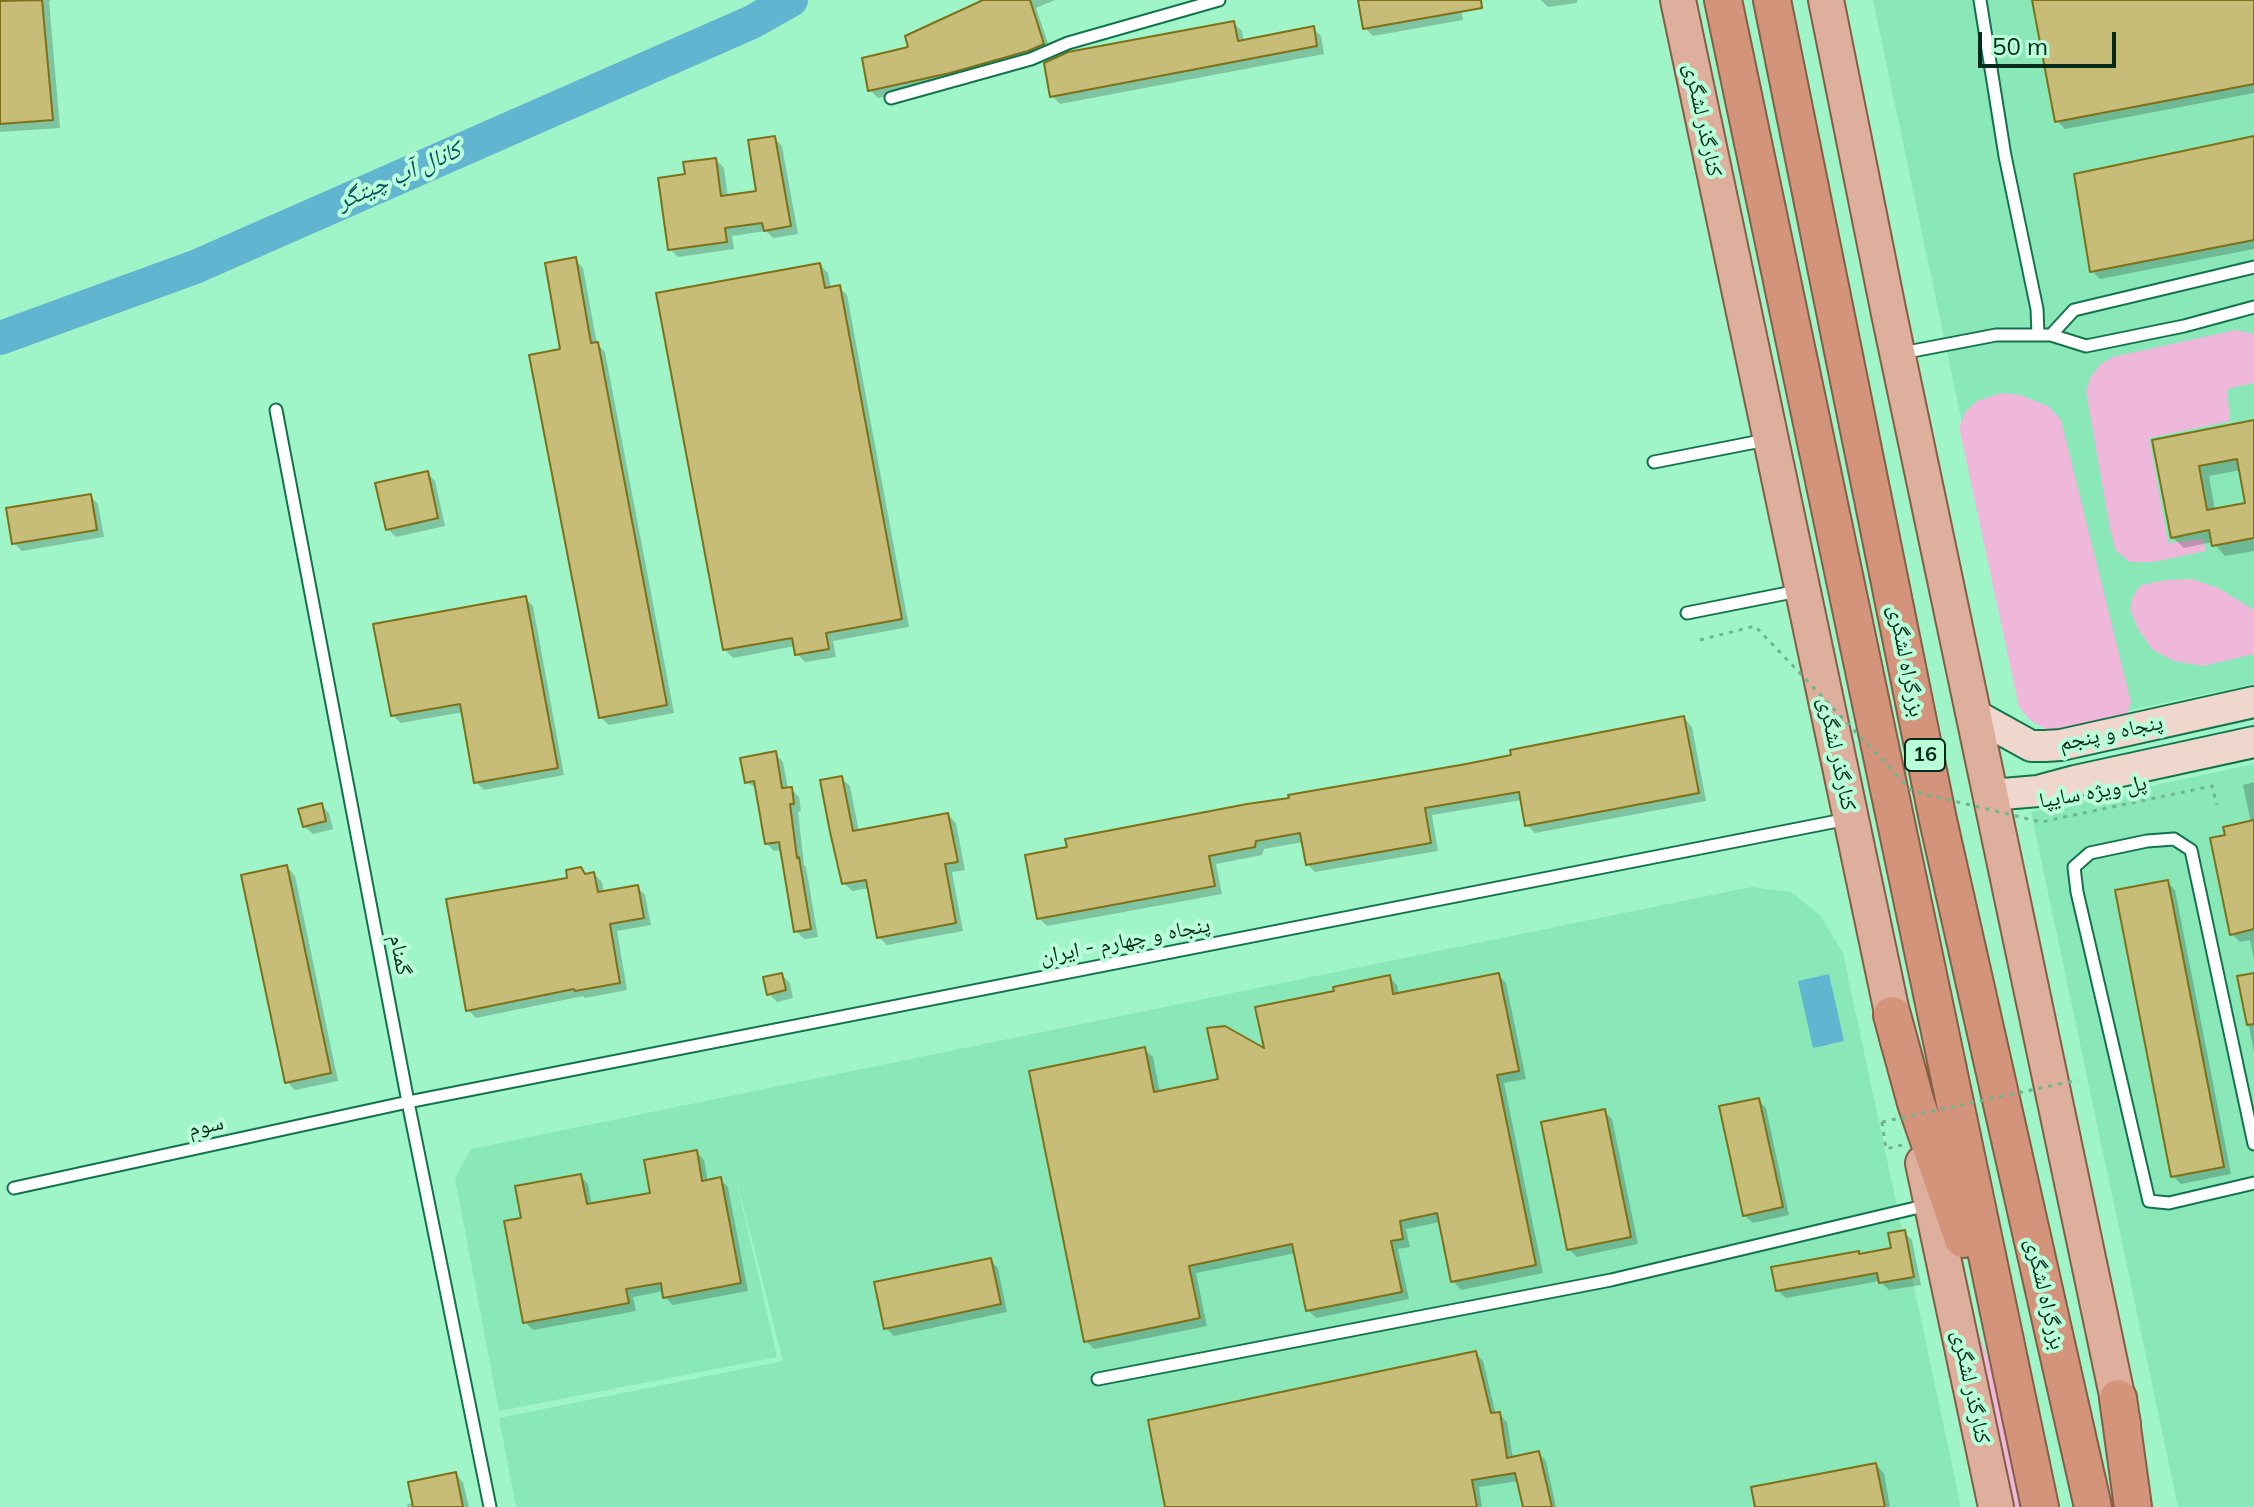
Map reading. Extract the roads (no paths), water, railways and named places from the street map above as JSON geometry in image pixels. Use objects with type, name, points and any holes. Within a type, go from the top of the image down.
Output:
[{"type":"highway","name":"بزرگراه لشگری","points":[[1723,0],[2040,1507]]},
{"type":"highway","name":"بزرگراه لشگری","points":[[1772,0],[1938,820],[2093,1507]]},
{"type":"highway","points":[[1892,1015],[1916,1103],[2009,1361]]},
{"type":"highway","points":[[2118,1398],[2133,1507]]},
{"type":"main road","name":"کنارگذر لشگری","points":[[1678,0],[1996,1507]]},
{"type":"main road","points":[[1826,0],[1897,354],[2141,1507]]},
{"type":"main road","name":"پنجاه و پنجم","points":[[1975,715],[2031,746],[2045,746],[2254,702]]},
{"type":"main road","name":"پنجاه و پنجم","points":[[1991,795],[2038,791],[2254,742]]},
{"type":"main road","points":[[2045,746],[2051,788]]},
{"type":"lane","points":[[891,98],[1031,59],[1068,43],[1219,0]]},
{"type":"lane","points":[[1980,0],[2005,156],[2037,309],[2038,335]]},
{"type":"lane","points":[[2051,335],[2074,310],[2254,267]]},
{"type":"lane","points":[[1897,354],[1996,335],[2051,335],[2086,346],[2184,326],[2254,307]]},
{"type":"lane","name":"گمنام","points":[[276,410],[408,1102],[490,1507]]},
{"type":"lane","points":[[1654,462],[1771,439]]},
{"type":"lane","points":[[1687,613],[1802,590]]},
{"type":"lane","name":"پنجاه و چهارم - ایران","points":[[408,1102],[1851,819]]},
{"type":"lane","points":[[2254,1144],[2191,850],[2174,839],[2147,841],[2090,853],[2074,867],[2077,892],[2149,1201],[2169,1203],[2254,1183]]},
{"type":"lane","name":"سوم","points":[[14,1188],[408,1102]]},
{"type":"lane","points":[[1098,1379],[1611,1280],[1932,1204]]},
{"type":"water","points":[[1829,974],[1844,1041],[1813,1048],[1798,981]]},
{"type":"waterway","name":"کانال آب چیتگر","points":[[0,338],[195,267],[752,22],[791,0]]}]
